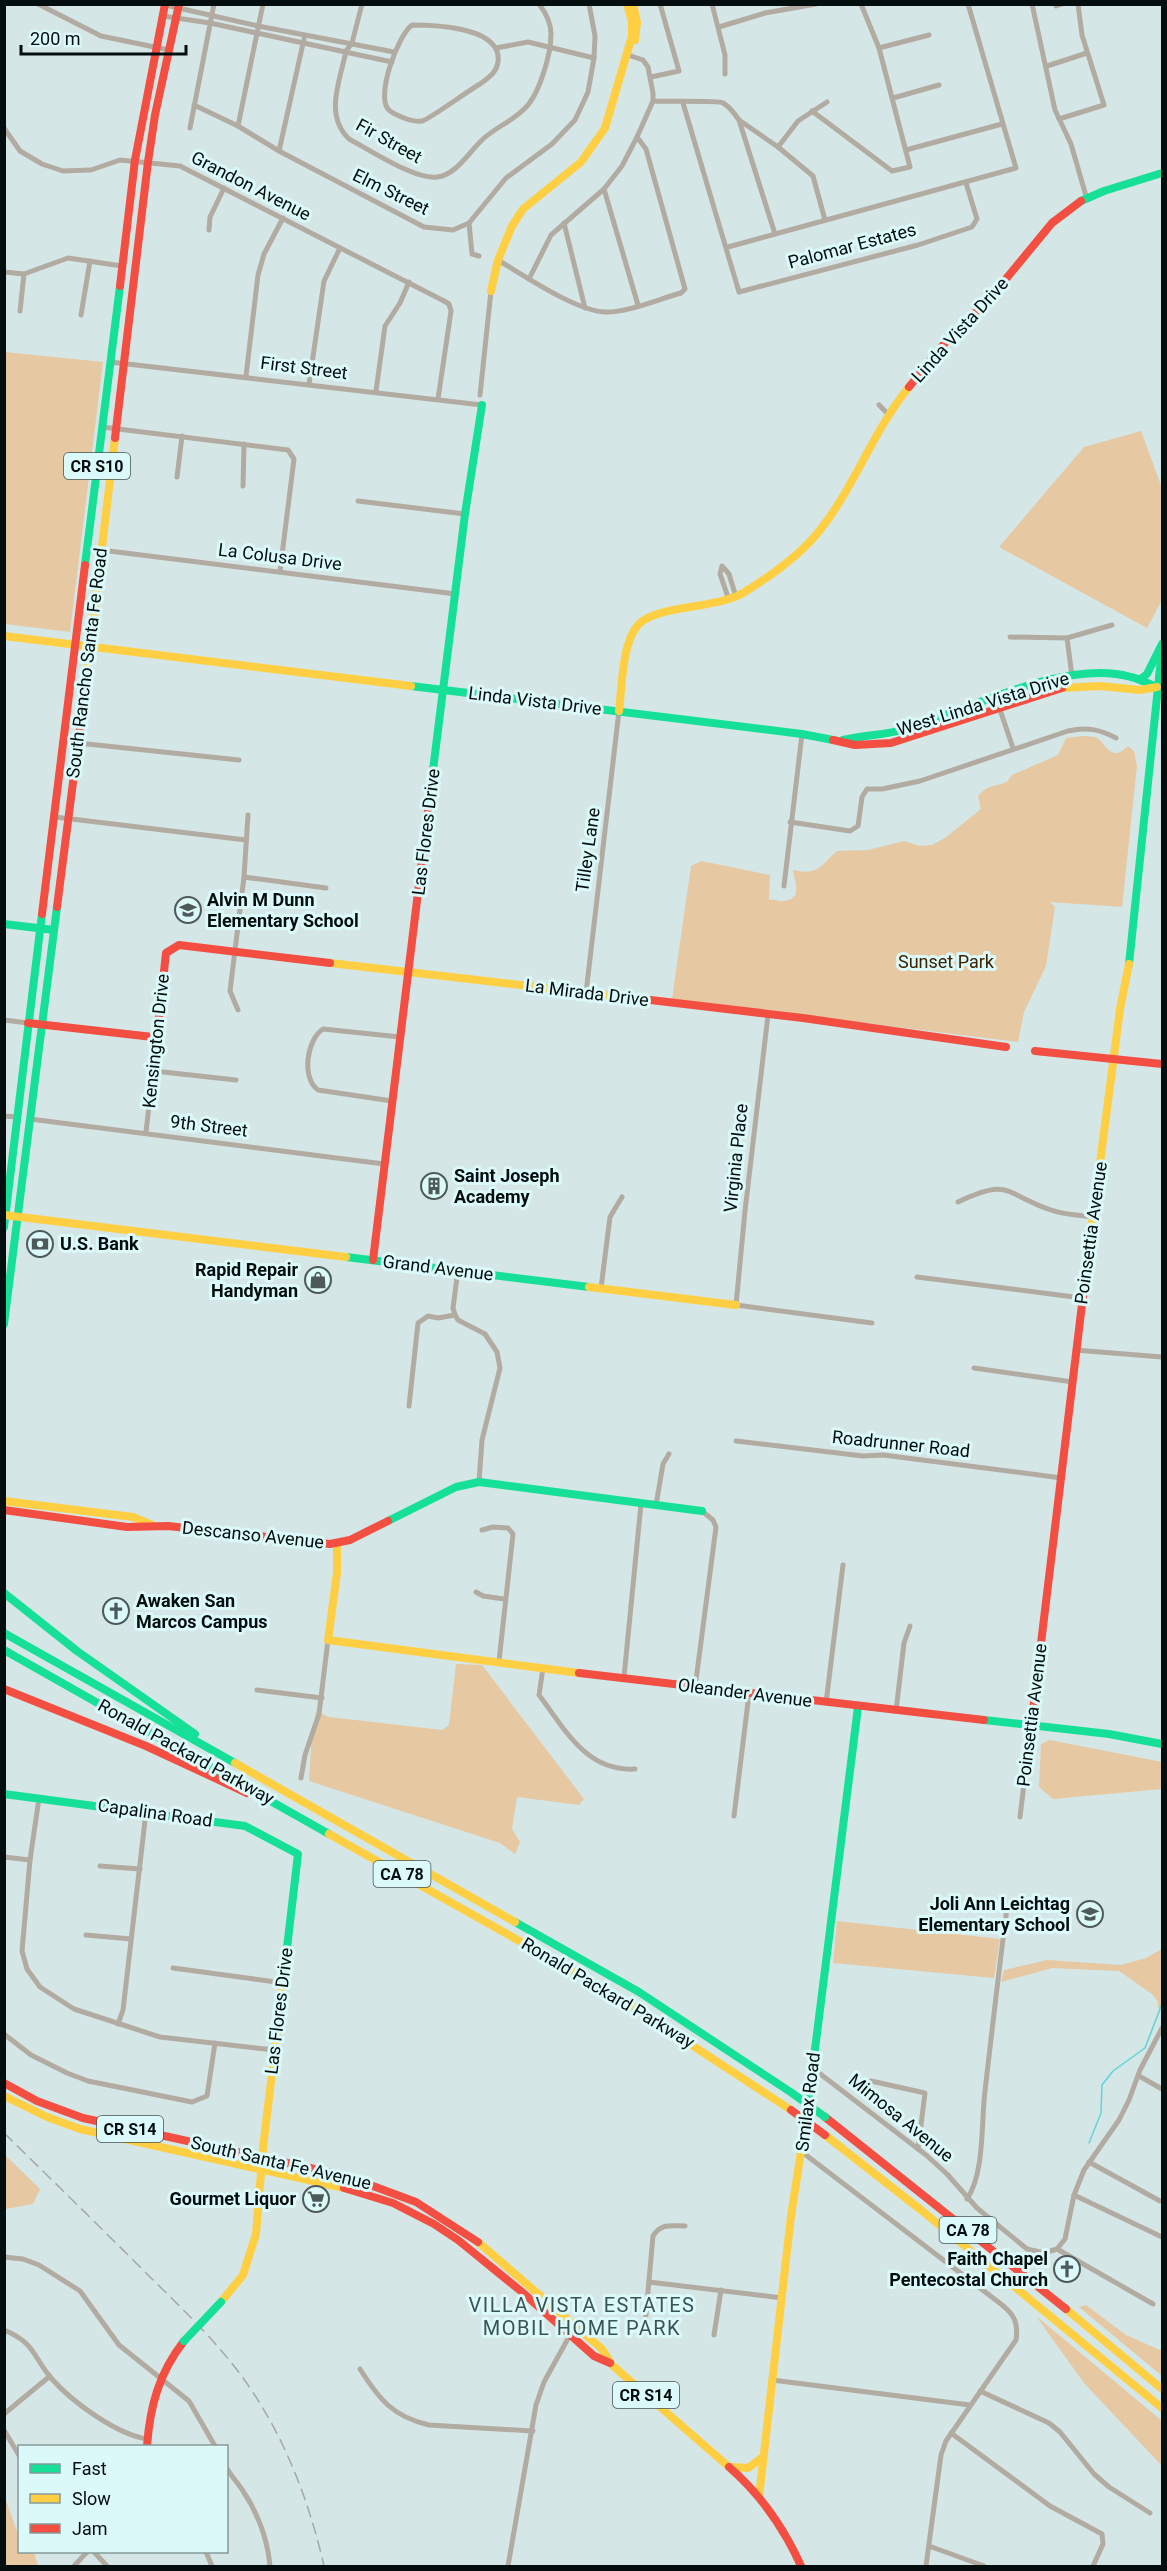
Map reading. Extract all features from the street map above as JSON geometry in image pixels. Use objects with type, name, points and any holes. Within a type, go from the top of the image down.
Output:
[{"type":"main road","points":[[491,291],[498,260],[512,226],[523,209],[581,162],[596,143],[611,112],[628,55],[632,22],[627,4]]},
{"type":"main road","points":[[628,55],[634,45],[637,30],[633,4]]},
{"type":"main road","name":"South Rancho Santa Fe Road","points":[[4,1227],[135,160],[165,5]]},
{"type":"main road","name":"South Rancho Santa Fe Road","points":[[4,1324],[78,743],[148,162],[178,6]]},
{"type":"main road","name":"Linda Vista Drive","points":[[4,636],[619,711],[629,637],[640,622],[663,613],[732,598],[795,555],[819,532],[834,511],[870,444],[889,415],[944,344],[991,297],[1061,213],[1086,196],[1162,173]]},
{"type":"main road","name":"Las Flores Drive","points":[[373,1260],[465,514],[482,405]]},
{"type":"main road","points":[[1142,678],[1147,674],[1162,644]]},
{"type":"main road","name":"Poinsettia Avenue","points":[[1031,1726],[1062,1478],[1075,1350],[1113,1059],[1129,965],[1160,687],[1162,649]]},
{"type":"main road","name":"West Linda Vista Drive","points":[[842,741],[856,736],[888,734],[996,698],[1072,676],[1085,674],[1142,678],[1160,687]]},
{"type":"main road","name":"West Linda Vista Drive","points":[[619,711],[802,734],[855,745],[891,743],[1041,693],[1072,686],[1140,690],[1160,687]]},
{"type":"main road","points":[[4,924],[54,930]]},
{"type":"main road","name":"La Mirada Drive","points":[[169,950],[179,945],[768,1015],[1006,1047]]},
{"type":"main road","name":"Kensington Drive","points":[[158,1035],[166,953],[169,950]]},
{"type":"main road","points":[[28,1023],[153,1037],[158,1035]]},
{"type":"main road","points":[[1035,1051],[1162,1064]]},
{"type":"main road","name":"Grand Avenue","points":[[5,1215],[736,1305]]},
{"type":"main road","name":"Descanso Avenue","points":[[4,1510],[127,1527],[154,1525],[316,1543],[337,1543],[350,1540],[456,1486],[479,1482],[702,1511]]},
{"type":"main road","points":[[4,1501],[133,1517],[154,1525]]},
{"type":"main road","points":[[328,1640],[337,1573],[337,1543]]},
{"type":"main road","points":[[4,1593],[78,1652],[194,1733],[207,1748]]},
{"type":"main road","name":"Ronald Packard Parkway","points":[[4,1633],[639,1992],[825,2117],[1030,2280],[1162,2390]]},
{"type":"main road","name":"Oleander Avenue","points":[[328,1640],[695,1688],[1108,1734],[1162,1744]]},
{"type":"main road","name":"Ronald Packard Parkway","points":[[4,1650],[612,1993],[671,2030],[825,2135],[921,2210],[1162,2408]]},
{"type":"main road","points":[[4,1689],[146,1746],[317,1827]]},
{"type":"main road","name":"Smilax Road","points":[[759,2497],[791,2216],[802,2152],[858,1707]]},
{"type":"main road","name":"Capalina Road","points":[[4,1794],[146,1811],[245,1826],[260,1831],[298,1854]]},
{"type":"main road","name":"Las Flores Drive","points":[[147,2443],[149,2413],[160,2378],[169,2360],[243,2275],[256,2234],[262,2157],[298,1854]]},
{"type":"main road","name":"South Santa Fe Avenue","points":[[4,2083],[37,2101],[83,2118],[262,2157],[369,2183],[392,2191],[438,2214],[479,2242],[602,2349],[612,2365]]},
{"type":"main road","name":"South Santa Fe Avenue","points":[[4,2096],[47,2117],[80,2129],[355,2190],[393,2203],[424,2219],[473,2252],[594,2356],[612,2365],[726,2465],[759,2497],[786,2535],[801,2566]]},
{"type":"main road","points":[[726,2465],[742,2469],[752,2467],[763,2457]]},
{"type":"street","points":[[38,4],[93,33],[169,50]]},
{"type":"street","points":[[190,128],[214,4]]},
{"type":"street","points":[[238,126],[263,4]]},
{"type":"street","name":"Fir Street","points":[[362,4],[352,44],[346,51],[334,106],[336,120],[341,131],[349,139],[421,176],[437,177],[456,168],[488,134],[524,110],[536,93],[551,34],[549,21],[539,4]]},
{"type":"street","points":[[479,256],[472,254],[469,224],[506,178],[552,144],[575,120],[588,92],[595,36],[590,4]]},
{"type":"street","points":[[651,77],[679,70],[660,4]]},
{"type":"street","points":[[712,4],[725,55],[725,74]]},
{"type":"street","points":[[762,4],[765,13]]},
{"type":"street","points":[[683,103],[728,246],[1016,168],[968,4]]},
{"type":"street","points":[[1032,4],[1055,110],[1071,144],[1086,196]]},
{"type":"street","points":[[1059,119],[1104,105],[1088,53],[1078,4]]},
{"type":"street","points":[[165,5],[212,15],[303,43],[392,62]]},
{"type":"street","points":[[719,27],[765,13],[815,5]]},
{"type":"street","points":[[812,111],[892,171],[910,167],[879,48],[863,5]]},
{"type":"street","points":[[163,16],[305,35],[394,52]]},
{"type":"street","points":[[412,25],[474,33],[496,48],[498,62],[493,75],[422,121],[407,120],[388,111],[384,102],[394,52],[412,25]]},
{"type":"street","points":[[279,151],[305,35]]},
{"type":"street","points":[[879,48],[928,35]]},
{"type":"street","points":[[496,48],[521,42],[594,58]]},
{"type":"street","points":[[1047,66],[1088,53]]},
{"type":"street","points":[[529,279],[551,235],[604,189],[622,166],[637,137],[652,101],[651,77],[643,60],[628,55]]},
{"type":"street","points":[[893,99],[939,85]]},
{"type":"street","points":[[652,101],[722,102],[739,120],[778,147],[813,176],[825,220]]},
{"type":"street","points":[[778,147],[798,121],[826,102]]},
{"type":"street","name":"Elm Street","points":[[194,105],[238,126],[279,151],[423,227],[453,230],[469,224]]},
{"type":"street","points":[[739,120],[775,234]]},
{"type":"street","points":[[906,150],[1002,124]]},
{"type":"street","name":"Grandon Avenue","points":[[4,128],[20,151],[42,164],[63,171],[91,170],[120,160],[180,166],[449,304],[451,311],[438,399]]},
{"type":"street","points":[[498,260],[585,308],[606,312],[638,305],[685,289],[646,149],[637,137]]},
{"type":"street","name":"Palomar Estates","points":[[728,246],[739,292],[972,227],[977,219],[966,183]]},
{"type":"street","points":[[209,230],[210,217],[224,188]]},
{"type":"street","points":[[604,189],[638,305]]},
{"type":"street","points":[[246,376],[258,274],[264,254],[283,218]]},
{"type":"street","points":[[564,224],[585,308]]},
{"type":"street","points":[[309,384],[324,281],[340,248]]},
{"type":"street","points":[[4,272],[24,274],[68,258],[122,266]]},
{"type":"street","points":[[81,315],[90,261]]},
{"type":"street","points":[[20,311],[24,274]]},
{"type":"street","points":[[376,391],[385,326],[400,303],[409,282]]},
{"type":"street","points":[[480,395],[491,291]]},
{"type":"street","name":"First Street","points":[[110,362],[482,405]]},
{"type":"street","points":[[879,405],[889,415]]},
{"type":"street","points":[[102,427],[284,449],[293,455],[280,571]]},
{"type":"street","points":[[177,477],[182,436]]},
{"type":"street","points":[[243,486],[244,444]]},
{"type":"street","points":[[358,501],[465,514]]},
{"type":"street","name":"La Colusa Drive","points":[[100,550],[456,594]]},
{"type":"street","points":[[722,566],[729,574],[732,598],[720,574],[722,566]]},
{"type":"street","points":[[1010,637],[1067,638],[1112,625]]},
{"type":"street","points":[[1067,638],[1072,676]]},
{"type":"street","points":[[996,698],[1013,748]]},
{"type":"street","name":"Tilley Lane","points":[[586,993],[619,711]]},
{"type":"street","points":[[790,822],[850,831],[858,826],[862,797],[867,789],[882,789],[920,781],[1013,748],[1084,728],[1099,729],[1116,738]]},
{"type":"street","points":[[784,886],[802,734]]},
{"type":"street","points":[[78,743],[239,760]]},
{"type":"street","points":[[238,1010],[230,992],[244,877],[248,814]]},
{"type":"street","points":[[55,817],[246,840]]},
{"type":"street","points":[[244,877],[327,888]]},
{"type":"street","name":"Virginia Place","points":[[736,1305],[768,1015]]},
{"type":"street","points":[[4,1020],[28,1023]]},
{"type":"street","points":[[392,1101],[318,1090],[312,1086],[309,1077],[310,1053],[314,1037],[323,1029],[400,1038]]},
{"type":"street","name":"Kensington Drive","points":[[146,1132],[158,1035]]},
{"type":"street","points":[[154,1071],[236,1080]]},
{"type":"street","points":[[4,1116],[17,1117]]},
{"type":"street","name":"9th Street","points":[[30,1119],[384,1164]]},
{"type":"street","points":[[958,1202],[983,1190],[997,1188],[1016,1193],[1054,1211],[1094,1217]]},
{"type":"street","points":[[601,1288],[610,1217],[622,1197]]},
{"type":"street","points":[[458,1270],[454,1315],[458,1320],[485,1334],[497,1353],[500,1368],[482,1440],[479,1482]]},
{"type":"street","points":[[917,1278],[1082,1298]]},
{"type":"street","name":"Grand Avenue","points":[[736,1305],[872,1323]]},
{"type":"street","points":[[409,1406],[417,1327],[422,1318],[428,1316],[438,1318],[454,1315]]},
{"type":"street","points":[[1075,1350],[1162,1357]]},
{"type":"street","points":[[974,1368],[1073,1382]]},
{"type":"street","name":"Roadrunner Road","points":[[736,1441],[863,1456],[883,1455],[1062,1478]]},
{"type":"street","points":[[656,1505],[663,1464],[669,1454]]},
{"type":"street","points":[[624,1677],[641,1504]]},
{"type":"street","points":[[695,1688],[716,1527],[713,1520],[702,1511]]},
{"type":"street","points":[[482,1530],[493,1527],[508,1528],[513,1534],[504,1599],[499,1661]]},
{"type":"street","points":[[826,1703],[843,1565]]},
{"type":"street","points":[[476,1592],[483,1596],[504,1599]]},
{"type":"street","points":[[896,1712],[904,1643],[910,1626]]},
{"type":"street","points":[[301,1778],[305,1755],[319,1714],[328,1640]]},
{"type":"street","points":[[543,1668],[539,1695],[583,1752],[614,1769],[635,1769]]},
{"type":"street","points":[[257,1690],[322,1698]]},
{"type":"street","points":[[734,1816],[749,1694]]},
{"type":"street","name":"Poinsettia Avenue","points":[[1020,1817],[1031,1726]]},
{"type":"street","points":[[39,1798],[21,1936],[27,1969],[40,1987],[74,2009],[160,2037],[274,2050]]},
{"type":"street","points":[[118,2024],[123,2010],[146,1811]]},
{"type":"street","points":[[4,1857],[30,1860]]},
{"type":"street","points":[[100,1866],[140,1869]]},
{"type":"street","points":[[967,2199],[975,2184],[980,2150],[1007,1908]]},
{"type":"street","points":[[86,1935],[131,1939]]},
{"type":"street","points":[[173,1968],[283,1983]]},
{"type":"street","points":[[1153,2304],[1057,2249],[1065,2240],[1074,2195],[1089,2162],[1119,2120],[1140,2070],[1162,2028]]},
{"type":"street","points":[[4,2034],[31,2055],[67,2073],[113,2087],[192,2102],[207,2096],[215,2043]]},
{"type":"street","name":"Mimosa Avenue","points":[[812,2070],[918,2149],[947,2174],[967,2199],[1027,2249],[1044,2253],[1057,2249]]},
{"type":"street","points":[[1139,2076],[1162,2089]]},
{"type":"street","points":[[871,2081],[926,2094],[918,2149]]},
{"type":"street","points":[[802,2152],[1011,2311],[1018,2328],[1016,2340],[951,2433],[941,2455],[926,2566]]},
{"type":"street","points":[[1089,2162],[1160,2201]]},
{"type":"street","points":[[1074,2195],[1162,2237]]},
{"type":"street","points":[[645,2325],[653,2236],[658,2229],[665,2226],[685,2226]]},
{"type":"street","points":[[4,2257],[23,2259],[39,2265],[80,2291],[119,2345],[189,2401],[214,2445]]},
{"type":"street","points":[[649,2282],[782,2298]]},
{"type":"street","points":[[714,2335],[721,2290]]},
{"type":"street","points":[[4,2330],[22,2337],[30,2345],[50,2376],[73,2398],[115,2427],[147,2443]]},
{"type":"street","points":[[508,2566],[536,2405],[544,2382],[570,2336]]},
{"type":"street","points":[[360,2370],[378,2398],[415,2422],[429,2425],[533,2431]]},
{"type":"street","points":[[4,2414],[50,2376]]},
{"type":"street","points":[[772,2380],[970,2405]]},
{"type":"street","points":[[980,2391],[1049,2423],[1060,2432],[1094,2474],[1109,2487],[1150,2513]]},
{"type":"street","points":[[4,2430],[18,2454]]},
{"type":"street","points":[[951,2433],[1050,2506],[1102,2534],[1103,2544],[1093,2566]]},
{"type":"street","points":[[228,2470],[243,2491],[260,2523],[270,2566]]},
{"type":"street","points":[[929,2546],[984,2566]]},
{"type":"street","points":[[74,2566],[86,2553]]},
{"type":"street","points":[[95,2553],[107,2566]]},
{"type":"green space","points":[[5,352],[103,362],[70,632],[5,624]]},
{"type":"green space","points":[[1141,431],[1162,488],[1162,600],[1147,628],[999,547],[1084,447]]},
{"type":"green space","name":"Sunset Park","points":[[1096,737],[1113,753],[1122,751],[1128,746],[1134,751],[1137,766],[1122,907],[1050,902],[1055,907],[1046,966],[1024,1012],[1018,1042],[672,999],[691,866],[701,861],[770,875],[769,900],[790,900],[796,893],[793,870],[809,872],[819,868],[837,851],[868,850],[904,841],[920,846],[932,845],[945,838],[981,809],[978,796],[985,789],[1007,782],[1012,775],[1058,755],[1066,738]]},
{"type":"green space","points":[[456,1664],[482,1665],[584,1799],[579,1805],[517,1797],[512,1829],[520,1842],[515,1854],[500,1843],[309,1781],[316,1711],[329,1717],[442,1730],[449,1725]]},
{"type":"green space","points":[[1050,1740],[1162,1762],[1162,1789],[1053,1799],[1039,1787],[1041,1744]]},
{"type":"green space","points":[[837,1921],[1000,1939],[994,1978],[833,1963]]},
{"type":"green space","points":[[1162,1949],[1162,2010],[1158,2008],[1158,2002],[1152,1994],[1119,1971],[1052,1968],[1001,1982],[1004,1970],[1047,1960],[1121,1965],[1146,1958]]},
{"type":"green space","points":[[4,2154],[40,2189],[33,2204],[5,2209]]},
{"type":"green space","points":[[1086,2305],[1126,2335],[1162,2351],[1162,2376],[1079,2307]]},
{"type":"green space","points":[[1036,2316],[1162,2421],[1162,2466],[1084,2383]]},
{"type":"green space","points":[[4,2495],[18,2534],[18,2553],[34,2553],[38,2566],[5,2566]]},
{"type":"waterway","points":[[1089,2143],[1101,2113],[1102,2085],[1113,2071],[1145,2048],[1162,2004]]},
{"type":"railway","points":[[4,2133],[186,2313],[242,2376],[266,2414],[287,2455],[305,2498],[324,2566]]},
{"type":"traffic: fast","points":[[1081,201],[1104,191],[1162,173]]},
{"type":"traffic: fast","points":[[85,565],[120,286]]},
{"type":"traffic: fast","points":[[432,778],[465,514],[482,405]]},
{"type":"traffic: fast","points":[[1142,678],[1147,674],[1162,644]]},
{"type":"traffic: fast","points":[[1129,964],[1162,649]]},
{"type":"traffic: fast","points":[[843,740],[906,729],[1017,689],[1077,674],[1105,673],[1131,677],[1157,687]]},
{"type":"traffic: fast","points":[[411,686],[802,734],[833,740]]},
{"type":"traffic: fast","points":[[4,1324],[57,907]]},
{"type":"traffic: fast","points":[[4,1227],[42,914]]},
{"type":"traffic: fast","points":[[4,924],[54,930]]},
{"type":"traffic: fast","points":[[346,1257],[589,1287]]},
{"type":"traffic: fast","points":[[388,1521],[456,1487],[479,1482],[702,1511]]},
{"type":"traffic: fast","points":[[4,1593],[77,1651],[195,1734]]},
{"type":"traffic: fast","points":[[4,1633],[235,1763]]},
{"type":"traffic: fast","points":[[4,1650],[329,1834]]},
{"type":"traffic: fast","points":[[807,2113],[858,1707]]},
{"type":"traffic: fast","points":[[984,1720],[1109,1734],[1162,1744]]},
{"type":"traffic: fast","points":[[4,1794],[245,1826],[298,1854],[283,1982]]},
{"type":"traffic: fast","points":[[515,1922],[639,1992],[792,2093]]},
{"type":"traffic: fast","points":[[792,2093],[825,2117]]},
{"type":"traffic: fast","points":[[184,2341],[221,2302]]},
{"type":"traffic: slow","points":[[491,291],[498,260],[512,226],[523,209],[581,162],[605,128],[632,36],[632,22],[627,4]]},
{"type":"traffic: slow","points":[[633,4],[637,22],[635,40]]},
{"type":"traffic: slow","points":[[619,711],[626,653],[633,632],[639,624],[659,613],[732,598],[763,580],[794,557],[820,530],[832,513],[885,422],[909,387]]},
{"type":"traffic: slow","points":[[86,681],[115,438]]},
{"type":"traffic: slow","points":[[4,636],[411,686]]},
{"type":"traffic: slow","points":[[1062,688],[1100,686],[1140,690],[1157,687]]},
{"type":"traffic: slow","points":[[330,963],[642,999]]},
{"type":"traffic: slow","points":[[1087,1263],[1120,1009],[1129,964]]},
{"type":"traffic: slow","points":[[4,1215],[346,1257]]},
{"type":"traffic: slow","points":[[589,1287],[736,1305]]},
{"type":"traffic: slow","points":[[4,1501],[133,1517],[152,1525]]},
{"type":"traffic: slow","points":[[337,1543],[337,1573],[328,1640],[579,1673]]},
{"type":"traffic: slow","points":[[235,1763],[515,1922]]},
{"type":"traffic: slow","points":[[329,1834],[612,1993],[791,2110]]},
{"type":"traffic: slow","points":[[221,2302],[243,2275],[256,2234],[263,2148],[283,1982]]},
{"type":"traffic: slow","points":[[4,2096],[47,2117],[80,2129],[344,2188]]},
{"type":"traffic: slow","points":[[759,2497],[791,2216],[807,2113]]},
{"type":"traffic: slow","points":[[825,2135],[921,2210],[1162,2408]]},
{"type":"traffic: slow","points":[[478,2242],[602,2349],[612,2365],[729,2467]]},
{"type":"traffic: slow","points":[[1066,2309],[1162,2389]]},
{"type":"traffic: slow","points":[[731,2467],[748,2468],[763,2457]]},
{"type":"traffic: jam","points":[[120,286],[135,160],[165,4]]},
{"type":"traffic: jam","points":[[115,438],[148,162],[155,115],[179,4]]},
{"type":"traffic: jam","points":[[909,387],[944,344],[991,297],[1052,223],[1081,201]]},
{"type":"traffic: jam","points":[[42,914],[85,565]]},
{"type":"traffic: jam","points":[[57,907],[86,681]]},
{"type":"traffic: jam","points":[[833,740],[855,745],[891,743],[1062,688]]},
{"type":"traffic: jam","points":[[373,1260],[432,778]]},
{"type":"traffic: jam","points":[[28,1023],[153,1037],[157,1035],[166,953],[179,945],[330,963]]},
{"type":"traffic: jam","points":[[642,999],[803,1018],[1006,1047]]},
{"type":"traffic: jam","points":[[1035,1051],[1162,1064]]},
{"type":"traffic: jam","points":[[1031,1726],[1087,1263]]},
{"type":"traffic: jam","points":[[4,1510],[127,1527],[168,1526],[330,1544],[350,1540],[388,1521]]},
{"type":"traffic: jam","points":[[579,1673],[984,1720]]},
{"type":"traffic: jam","points":[[4,1689],[146,1746],[247,1793]]},
{"type":"traffic: jam","points":[[4,2083],[37,2101],[83,2118],[346,2176],[416,2202],[478,2242]]},
{"type":"traffic: jam","points":[[791,2110],[825,2135]]},
{"type":"traffic: jam","points":[[825,2117],[1066,2309]]},
{"type":"traffic: jam","points":[[344,2188],[393,2203],[434,2224],[458,2240],[522,2292],[594,2356],[610,2363]]},
{"type":"traffic: jam","points":[[147,2445],[157,2390],[168,2365],[184,2341]]},
{"type":"traffic: jam","points":[[729,2467],[770,2512],[801,2566]]},
{"type":"place","name":"Alvin M Dunn Elementary School","points":[[188,910]]},
{"type":"place","name":"Saint Joseph Academy","points":[[434,1186]]},
{"type":"place","name":"U.S. Bank","points":[[40,1244]]},
{"type":"place","name":"Rapid Repair Handyman","points":[[318,1280]]},
{"type":"place","name":"Awaken San Marcos Campus","points":[[116,1611]]},
{"type":"place","name":"Joli Ann Leichtag Elementary School","points":[[1090,1914]]},
{"type":"place","name":"Gourmet Liquor","points":[[316,2199]]},
{"type":"place","name":"Faith Chapel Pentecostal Church","points":[[1067,2269]]},
{"type":"district","name":"VILLA VISTA ESTATES MOBIL HOME PARK","points":[[582,2316]]}]
